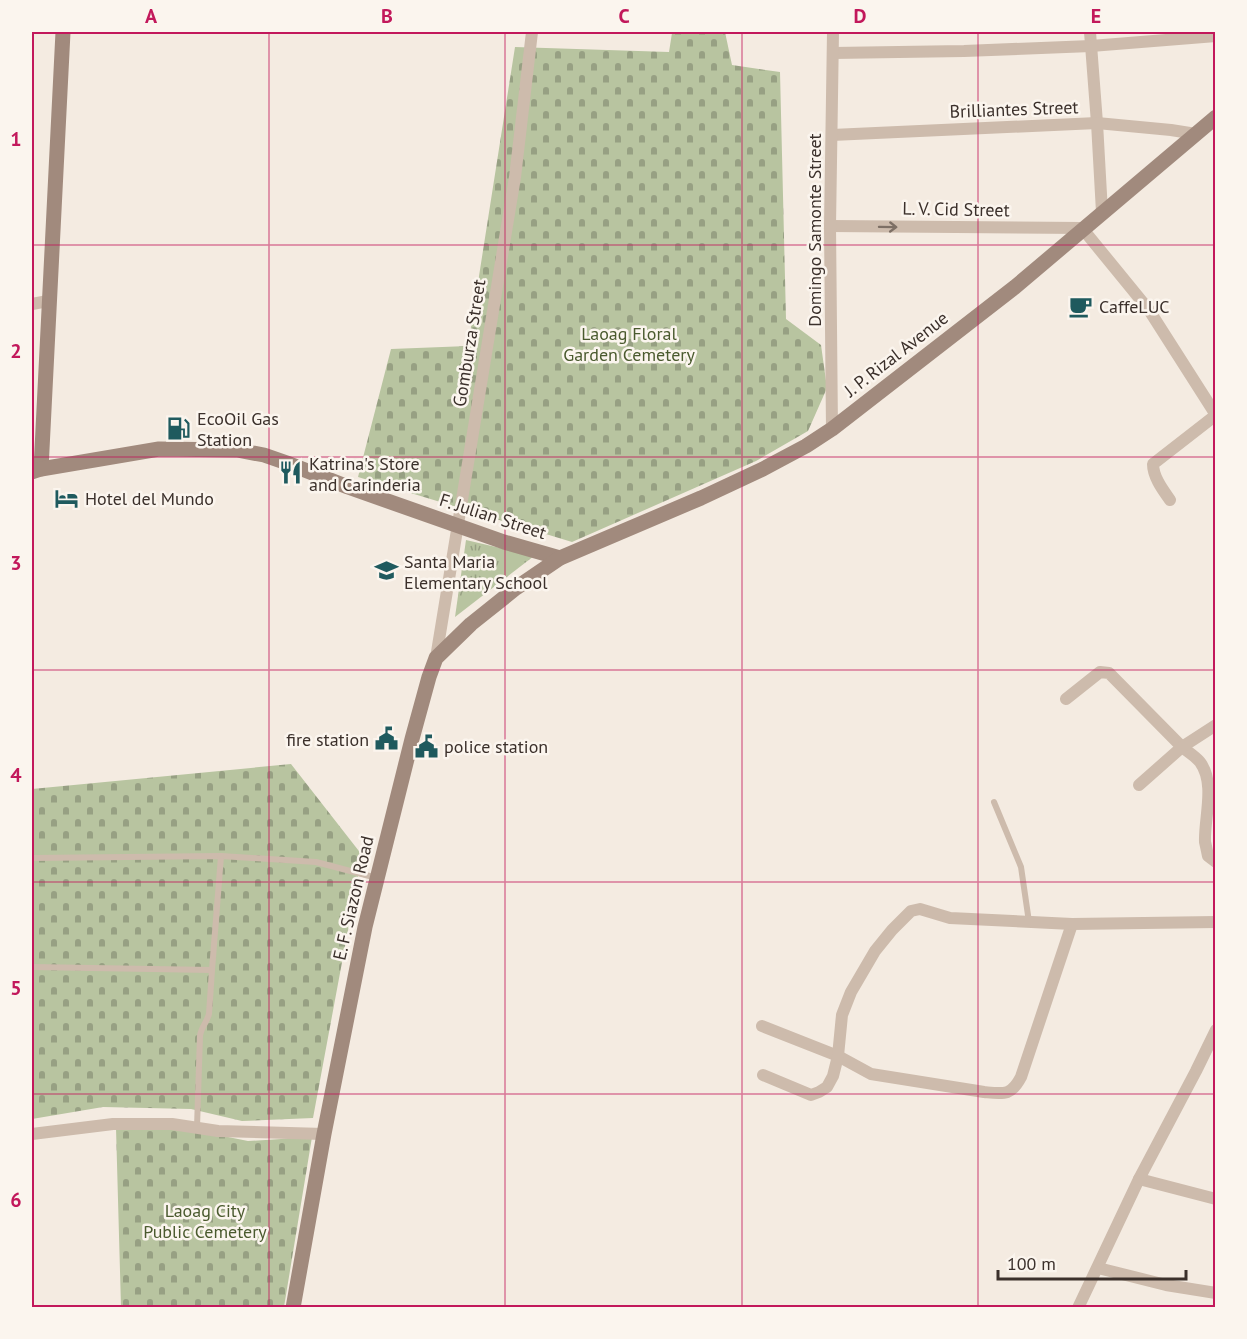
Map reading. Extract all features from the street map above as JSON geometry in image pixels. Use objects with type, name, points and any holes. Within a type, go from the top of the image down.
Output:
[{"type":"main road","points":[[36,470],[63,32]]},
{"type":"main road","name":"J. P. Rizal Avenue","points":[[560,558],[763,469],[832,429],[1015,287],[1215,117]]},
{"type":"main road","name":"F. Julian Street","points":[[36,470],[159,449],[237,450],[287,463],[504,542],[560,558]]},
{"type":"main road","name":"E. F. Siazon Road","points":[[293,1308],[324,1134],[365,927],[429,677],[436,658],[471,624],[516,588],[560,558]]},
{"type":"street","name":"Gomburza Street","points":[[436,658],[515,177],[532,32]]},
{"type":"street","name":"Domingo Samonte Street","points":[[832,429],[830,226],[833,32]]},
{"type":"street","points":[[1090,32],[1102,212]]},
{"type":"street","points":[[833,53],[1091,46],[1215,36]]},
{"type":"street","name":"Brilliantes Street","points":[[832,135],[1097,123],[1196,134]]},
{"type":"street","name":"L. V. Cid Street","points":[[830,226],[1082,228]]},
{"type":"street","points":[[1082,228],[1149,310],[1215,415],[1153,464],[1155,476],[1170,500]]},
{"type":"street","points":[[32,303],[48,301]]},
{"type":"street","points":[[1066,699],[1100,672],[1109,673],[1182,747],[1192,754],[1201,764],[1206,777],[1208,808],[1205,842],[1208,856],[1215,862]]},
{"type":"street","points":[[1139,785],[1182,747],[1215,725]]},
{"type":"street","points":[[763,1075],[811,1095],[827,1087],[833,1076],[838,1056],[842,1015],[851,992],[875,951],[911,911],[920,909],[950,918],[1072,924],[1215,922]]},
{"type":"street","points":[[762,1026],[838,1056],[871,1074],[984,1092],[1010,1091],[1016,1087],[1021,1077],[1072,924]]},
{"type":"street","points":[[1078,1308],[1139,1179],[1215,1030]]},
{"type":"street","points":[[32,1134],[113,1124],[172,1124],[245,1133],[324,1134]]},
{"type":"street","points":[[1139,1179],[1215,1199]]},
{"type":"street","points":[[1098,1268],[1166,1285],[1215,1293]]},
{"type":"lane","points":[[994,802],[1020,867],[1029,922]]},
{"type":"lane","points":[[32,858],[221,856],[316,862],[377,878]]},
{"type":"lane","points":[[197,1128],[200,1036],[209,1014],[221,856]]},
{"type":"lane","points":[[32,968],[212,970]]},
{"type":"green space","name":"Laoag Floral Garden Cemetery","points":[[725,32],[732,65],[780,72],[786,319],[821,345],[827,388],[808,431],[756,461],[572,542],[358,477],[391,349],[468,346],[515,47],[669,52],[672,33]]},
{"type":"green space","points":[[466,540],[534,556],[455,617]]},
{"type":"green space","points":[[291,764],[362,855],[313,1118],[242,1121],[191,1109],[103,1107],[32,1119],[32,789]]},
{"type":"green space","name":"Laoag City Public Cemetery","points":[[116,1128],[188,1129],[248,1141],[312,1137],[284,1307],[121,1307]]},
{"type":"place","name":"CaffeLUC","points":[[1081,306]]},
{"type":"place","name":"EcoOil Gas Station","points":[[179,428]]},
{"type":"place","name":"Katrina's Store and Carinderia","points":[[291,473]]},
{"type":"place","name":"Hotel del Mundo","points":[[67,498]]},
{"type":"place","name":"Santa Maria Elementary School","points":[[386,571]]},
{"type":"place","name":"fire station","points":[[387,739]]},
{"type":"place","name":"police station","points":[[426,746]]}]
